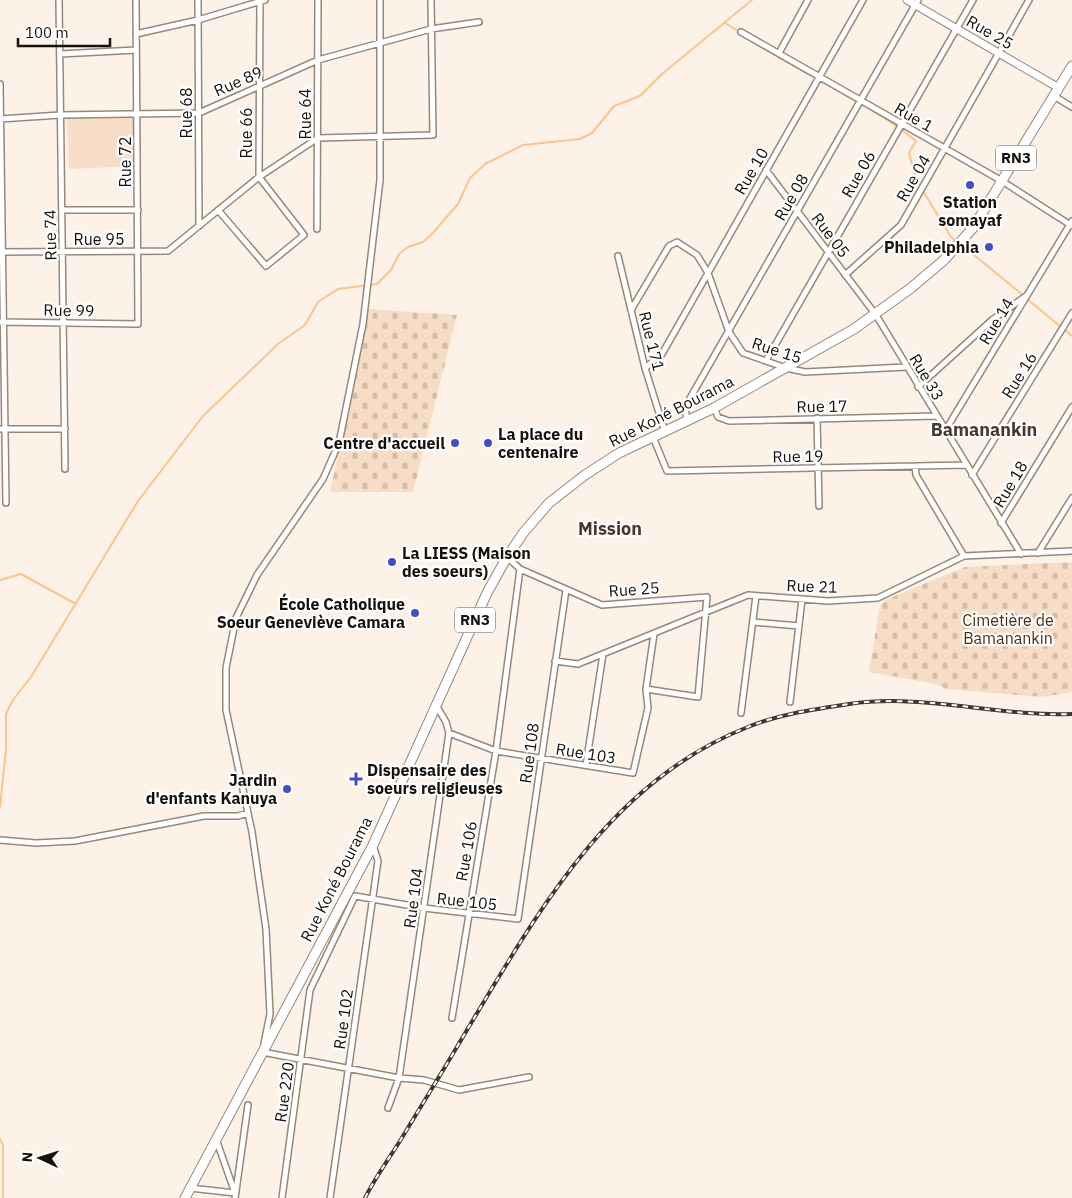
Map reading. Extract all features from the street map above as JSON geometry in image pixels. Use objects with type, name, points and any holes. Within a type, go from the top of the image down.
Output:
[{"type":"highway","name":"Rue Koné Bourama","points":[[185,1198],[373,845],[487,593],[507,557],[530,525],[568,487],[600,464],[653,437],[688,422],[786,368],[876,315],[911,288],[960,244],[1002,181],[1072,66]]},
{"type":"street","name":"Rue 74","points":[[59,0],[65,469]]},
{"type":"street","name":"Rue 72","points":[[136,0],[138,324]]},
{"type":"street","name":"Rue 68","points":[[198,0],[199,226]]},
{"type":"street","name":"Rue 64","points":[[318,0],[318,228]]},
{"type":"street","points":[[380,0],[380,180],[363,324],[339,444],[323,479],[257,575],[236,618],[226,668],[226,710],[248,813],[266,929],[270,1014],[261,1053],[349,1067],[399,1078],[424,1080],[459,1090],[529,1078]]},
{"type":"street","points":[[199,226],[259,177],[318,138],[433,136],[431,0]]},
{"type":"street","points":[[779,54],[808,0]]},
{"type":"street","name":"Rue 10","points":[[645,368],[662,354],[863,0]]},
{"type":"street","name":"Rue 25","points":[[907,0],[917,2],[956,29],[999,53],[1057,92]]},
{"type":"street","name":"Rue 06","points":[[766,361],[973,0]]},
{"type":"street","name":"Rue 04","points":[[845,275],[901,225],[1029,0]]},
{"type":"street","points":[[136,34],[198,20],[261,1]]},
{"type":"street","name":"Rue 66","points":[[259,177],[261,1]]},
{"type":"street","name":"Rue 08","points":[[688,422],[685,407],[917,2]]},
{"type":"street","name":"Rue 89","points":[[0,119],[60,115],[199,113],[318,60],[431,29],[479,22]]},
{"type":"street","name":"Rue 1","points":[[741,32],[1002,181],[1071,224]]},
{"type":"street","points":[[60,54],[136,50]]},
{"type":"street","points":[[0,84],[2,429],[6,503]]},
{"type":"street","points":[[1057,92],[1072,107]]},
{"type":"street","name":"Rue 05","points":[[766,170],[876,315]]},
{"type":"street","points":[[218,210],[266,266],[304,235],[259,177]]},
{"type":"street","points":[[62,210],[138,210]]},
{"type":"street","name":"Rue 14","points":[[945,431],[1071,224]]},
{"type":"street","name":"Rue 95","points":[[1,252],[168,251],[199,226]]},
{"type":"street","name":"Rue 15","points":[[631,310],[669,246],[677,242],[697,255],[708,273],[729,332],[742,353],[786,368],[805,372],[906,367]]},
{"type":"street","name":"Rue 171","points":[[618,256],[645,368],[665,432]]},
{"type":"street","points":[[918,387],[992,320],[1026,296]]},
{"type":"street","name":"Rue 16","points":[[972,475],[1072,313]]},
{"type":"street","name":"Rue 33","points":[[876,315],[1021,554]]},
{"type":"street","name":"Rue 99","points":[[2,322],[138,324]]},
{"type":"street","name":"Rue 18","points":[[1001,523],[1072,407]]},
{"type":"street","name":"Rue 17","points":[[714,408],[718,417],[728,421],[936,416]]},
{"type":"street","points":[[818,418],[819,506]]},
{"type":"street","points":[[2,429],[65,429]]},
{"type":"street","name":"Rue 19","points":[[653,437],[667,472],[966,465]]},
{"type":"street","points":[[916,466],[916,475],[964,556]]},
{"type":"street","points":[[1038,553],[1072,498]]},
{"type":"street","name":"Rue 21","points":[[556,661],[578,664],[748,595],[828,601],[878,598],[964,556],[1072,551]]},
{"type":"street","name":"Rue 25","points":[[507,557],[520,569],[602,605],[707,597],[706,613]]},
{"type":"street","name":"Rue 106","points":[[452,1018],[496,751],[520,569]]},
{"type":"street","name":"Rue 108","points":[[518,919],[566,590]]},
{"type":"street","points":[[741,713],[756,596]]},
{"type":"street","points":[[790,702],[802,599]]},
{"type":"street","points":[[654,634],[646,689],[698,698],[706,613]]},
{"type":"street","points":[[753,622],[799,626]]},
{"type":"street","points":[[586,765],[604,654]]},
{"type":"street","name":"Rue 103","points":[[449,733],[496,751],[633,773],[648,708],[646,689]]},
{"type":"street","name":"Rue 104","points":[[388,1108],[399,1078],[449,733],[446,722],[436,706]]},
{"type":"street","points":[[0,840],[36,843],[75,841],[204,816],[238,816],[248,813]]},
{"type":"street","name":"Rue 102","points":[[330,1198],[378,861],[373,845]]},
{"type":"street","name":"Rue 105","points":[[355,896],[424,908],[518,919]]},
{"type":"street","name":"Rue 220","points":[[282,1198],[310,990],[355,896]]},
{"type":"street","points":[[235,1196],[248,1105]]},
{"type":"street","points":[[216,1139],[235,1196]]},
{"type":"street","points":[[189,1188],[235,1196]]},
{"type":"green space","points":[[134,113],[136,166],[69,169],[67,115]]},
{"type":"green space","points":[[369,309],[457,315],[413,492],[330,492]]},
{"type":"green space","name":"Cimetière de Bamanankin","points":[[1072,562],[1072,692],[1042,697],[946,689],[936,684],[869,672],[880,606],[885,600],[965,567]]},
{"type":"waterway","points":[[0,807],[6,749],[6,714],[13,700],[31,677],[138,501],[203,416],[278,344],[305,325],[318,302],[338,289],[377,284],[391,270],[399,254],[408,247],[423,242],[431,235],[458,204],[470,178],[485,164],[523,145],[580,139],[592,133],[614,106],[640,96],[662,74],[752,0]]},
{"type":"waterway","points":[[725,23],[740,32]]},
{"type":"waterway","points":[[762,47],[860,103],[916,141],[909,153],[915,177],[921,187]]},
{"type":"waterway","points":[[923,191],[951,237],[956,241]]},
{"type":"waterway","points":[[962,245],[1024,296]]},
{"type":"waterway","points":[[1027,299],[1072,336]]},
{"type":"waterway","points":[[0,580],[21,574],[74,603]]},
{"type":"waterway","points":[[0,1139],[3,1145],[3,1198]]},
{"type":"railway","points":[[365,1198],[519,944],[549,899],[581,856],[616,817],[655,781],[699,751],[748,727],[798,712],[877,701],[905,701],[1016,712],[1072,714]]},
{"type":"place","name":"Station somayaf","points":[[970,185]]},
{"type":"place","name":"Philadelphia","points":[[989,247]]},
{"type":"place","name":"Centre d'accueil","points":[[455,443]]},
{"type":"place","name":"La place du centenaire","points":[[488,443]]},
{"type":"place","name":"La LIESS (Maison des soeurs)","points":[[392,562]]},
{"type":"place","name":"École Catholique Soeur Geneviève Camara","points":[[415,613]]},
{"type":"place","name":"Dispensaire des soeurs religieuses","points":[[356,779]]},
{"type":"place","name":"Jardin d'enfants Kanuya","points":[[287,789]]},
{"type":"district","name":"Bamanankin","points":[[984,430]]},
{"type":"district","name":"Mission","points":[[610,529]]}]
